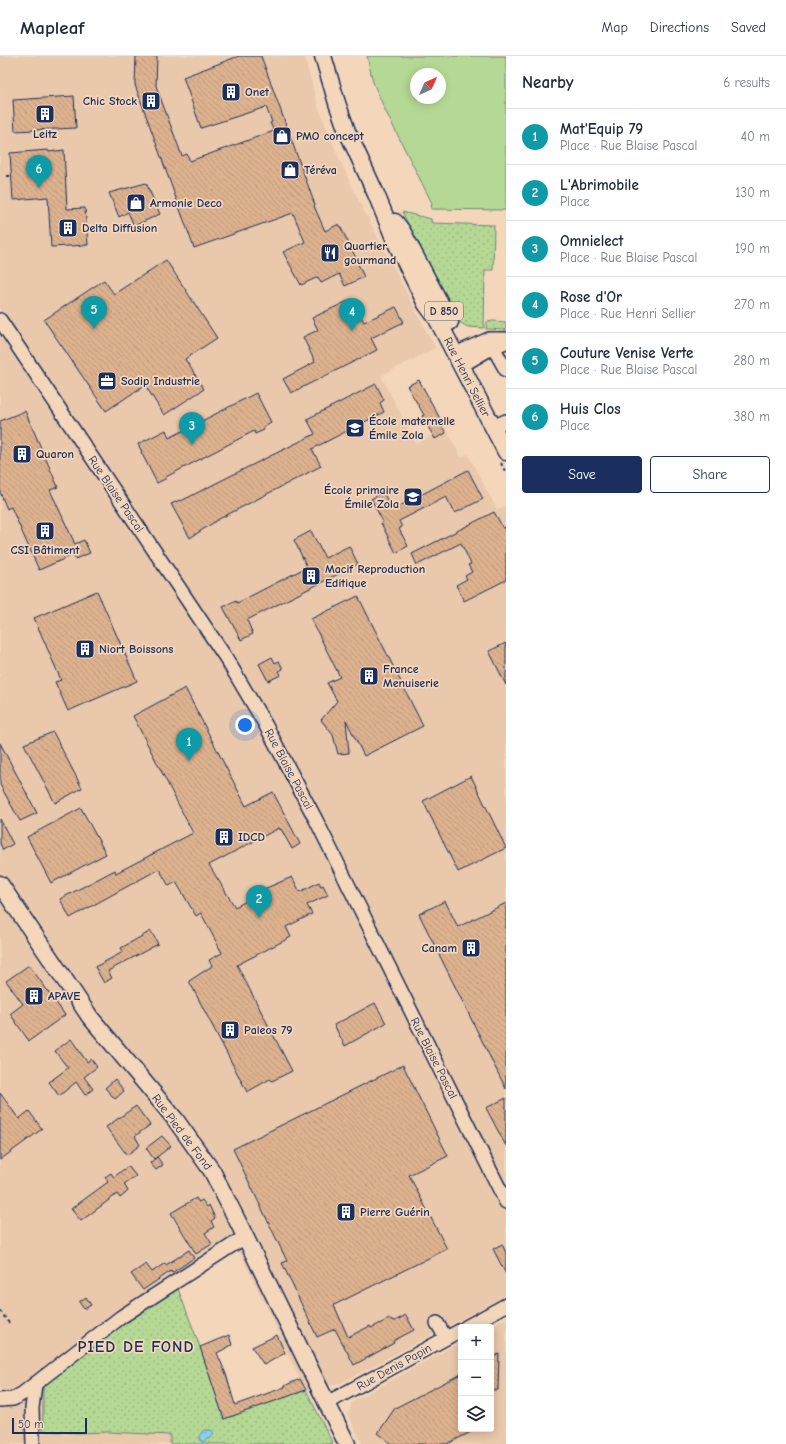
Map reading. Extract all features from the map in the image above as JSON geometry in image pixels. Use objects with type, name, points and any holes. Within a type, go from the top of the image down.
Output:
[{"type":"main road","name":"Rue Henri Sellier","points":[[324,56],[344,124],[376,194],[396,243],[426,304],[438,319],[463,358],[502,426],[506,452]]},
{"type":"main road","name":"Rue Pied de Fond","points":[[0,884],[90,1017],[175,1119],[201,1154],[221,1187],[337,1423]]},
{"type":"main road","points":[[337,1423],[347,1444]]},
{"type":"main road","points":[[337,1423],[350,1444]]},
{"type":"street","name":"Rue Blaise Pascal","points":[[0,320],[226,658],[265,724],[316,820],[506,1202]]},
{"type":"street","points":[[463,358],[489,339],[506,341]]},
{"type":"street","points":[[463,358],[493,348],[506,341]]},
{"type":"street","points":[[493,348],[506,370]]},
{"type":"street","points":[[0,1400],[16,1398],[121,1317],[245,1237]]},
{"type":"street","points":[[472,1324],[504,1308]]},
{"type":"street","points":[[437,1323],[446,1338]]},
{"type":"street","name":"Rue Denis Papin","points":[[327,1403],[458,1332]]},
{"type":"street","points":[[33,1444],[32,1408],[35,1384]]},
{"type":"path","points":[[0,1311],[9,1323]]},
{"type":"shaded area","points":[[0,56],[304,56],[318,106],[337,154],[355,193],[435,348],[381,376],[416,444],[446,428],[461,458],[468,454],[497,510],[506,506],[506,1295],[341,1383],[306,1390],[278,1336],[280,1335],[240,1253],[235,1252],[117,1329],[43,1387],[77,1433],[108,1432],[170,1435],[170,1444],[0,1444]]},
{"type":"shaded area","points":[[506,1318],[506,1444],[363,1444],[348,1415],[352,1402],[458,1344],[458,1432],[494,1432],[494,1324]]},
{"type":"green space","points":[[367,56],[506,56],[506,210],[431,209],[432,203],[385,110],[373,82]]},
{"type":"green space","points":[[402,212],[431,219],[432,223],[494,225],[493,270],[485,270],[484,328],[468,327],[459,322]]},
{"type":"green space","points":[[487,322],[506,322],[506,330],[486,329]]},
{"type":"green space","points":[[178,1289],[200,1347],[224,1419],[306,1390],[333,1444],[170,1444],[170,1435],[43,1431],[43,1386],[117,1329]]},
{"type":"water","points":[[204,1430],[211,1430],[214,1433],[210,1439],[206,1439],[204,1442],[201,1441],[200,1436]]},
{"type":"building","points":[[136,56],[157,56],[156,86],[182,156],[187,154],[190,161],[274,131],[270,123],[272,122],[266,107],[201,128],[183,77],[239,56],[261,56],[315,205],[314,206],[325,231],[339,224],[364,277],[345,286],[339,274],[321,283],[318,277],[301,285],[283,252],[305,242],[293,213],[194,248],[135,85]]},
{"type":"building","name":"Leitz","points":[[74,96],[76,128],[15,131],[13,100]]},
{"type":"building","points":[[48,150],[49,152],[64,150],[67,209],[85,208],[88,245],[51,247],[48,197],[13,200],[10,153]]},
{"type":"building","name":"Armonie Deco","points":[[146,183],[160,214],[134,226],[128,212],[119,217],[109,193]]},
{"type":"building","points":[[166,260],[217,338],[185,359],[204,389],[164,415],[145,385],[106,411],[44,320],[104,280],[114,294]]},
{"type":"building","points":[[352,299],[364,322],[396,307],[404,322],[371,338],[377,350],[291,393],[283,379],[315,362],[303,337],[318,330],[312,318]]},
{"type":"building","points":[[419,380],[443,424],[441,425],[446,433],[435,439],[422,416],[424,415],[407,386]]},
{"type":"building","points":[[376,384],[384,400],[380,403],[384,412],[312,449],[321,466],[219,519],[190,538],[171,504],[180,500],[181,501],[315,434],[307,419]]},
{"type":"building","points":[[256,393],[271,422],[263,427],[264,430],[255,434],[254,431],[157,483],[138,444],[166,430],[169,438]]},
{"type":"building","points":[[25,411],[58,487],[50,490],[75,544],[84,540],[90,553],[75,559],[73,555],[39,570],[11,507],[7,509],[0,492],[0,421]]},
{"type":"building","points":[[468,470],[483,499],[455,513],[446,497],[399,521],[402,527],[399,529],[408,546],[396,553],[381,523],[383,522],[371,499],[383,492],[392,510]]},
{"type":"building","points":[[494,512],[503,528],[506,527],[506,580],[464,601],[456,585],[467,579],[465,576],[472,572],[468,565],[471,564],[461,543],[417,565],[412,554]]},
{"type":"building","name":"Macif Reproduction Editique","points":[[311,531],[325,558],[349,546],[358,564],[247,620],[253,634],[241,640],[223,607],[236,601],[237,603],[307,567],[294,540]]},
{"type":"building","name":"Niort Boissons","points":[[97,591],[137,681],[68,711],[55,682],[61,680],[34,618]]},
{"type":"building","name":"France Menuiserie","points":[[358,596],[423,726],[364,756],[346,720],[349,753],[338,754],[333,735],[321,720],[337,701],[327,683],[340,677],[311,619]]},
{"type":"building","points":[[506,643],[506,685],[489,651]]},
{"type":"building","points":[[272,657],[275,663],[279,661],[283,669],[279,671],[281,675],[268,681],[259,664]]},
{"type":"building","points":[[185,688],[246,806],[273,792],[300,844],[292,849],[279,828],[209,865],[235,907],[265,891],[264,889],[292,877],[300,892],[319,882],[321,886],[323,885],[328,895],[307,905],[312,914],[286,927],[291,937],[237,965],[292,1071],[272,1081],[270,1079],[247,1092],[189,981],[212,966],[209,960],[222,953],[201,913],[196,916],[176,882],[169,886],[159,869],[70,918],[60,899],[115,870],[116,873],[193,833],[133,716]]},
{"type":"building","points":[[53,732],[82,788],[55,803],[24,744]]},
{"type":"building","points":[[0,743],[37,813],[20,821],[0,785]]},
{"type":"building","points":[[471,776],[506,848],[458,872],[423,801]]},
{"type":"building","points":[[81,808],[106,854],[51,883],[27,837]]},
{"type":"building","points":[[0,819],[13,844],[3,850],[0,844]]},
{"type":"building","points":[[445,901],[458,927],[506,903],[506,1089],[419,914]]},
{"type":"building","points":[[151,931],[158,944],[108,971],[112,978],[104,983],[95,967],[123,952],[121,948]]},
{"type":"building","name":"APAVE","points":[[29,965],[65,1015],[29,1041],[10,1014],[23,1004],[6,981]]},
{"type":"building","points":[[375,1003],[386,1023],[345,1046],[334,1025]]},
{"type":"building","points":[[71,1039],[87,1062],[91,1059],[97,1067],[84,1077],[93,1089],[85,1095],[76,1082],[59,1096],[49,1082],[68,1068],[55,1051]]},
{"type":"building","name":"Pierre Guérin","points":[[403,1065],[448,1156],[409,1175],[447,1249],[334,1305],[348,1337],[370,1326],[371,1328],[389,1319],[395,1321],[406,1315],[414,1330],[354,1365],[335,1329],[317,1337],[282,1263],[287,1261],[233,1149]]},
{"type":"building","points":[[115,1079],[124,1091],[115,1099],[105,1088]]},
{"type":"building","points":[[0,1093],[19,1119],[29,1111],[42,1129],[0,1160]]},
{"type":"building","points":[[506,1098],[506,1146],[486,1108]]},
{"type":"building","points":[[136,1106],[150,1125],[135,1136],[140,1145],[127,1155],[106,1127]]},
{"type":"building","points":[[162,1136],[171,1146],[154,1159],[146,1148]]},
{"type":"building","points":[[157,1157],[163,1165],[156,1170],[150,1163]]},
{"type":"building","points":[[128,1166],[136,1176],[124,1184],[128,1191],[120,1198],[117,1194],[81,1221],[71,1209],[108,1182],[105,1177],[111,1173],[114,1177]]},
{"type":"building","points":[[196,1198],[199,1202],[202,1200],[207,1207],[209,1205],[215,1218],[211,1221],[214,1227],[205,1233],[212,1244],[196,1254],[171,1213]]},
{"type":"building","points":[[502,1244],[506,1253],[506,1274],[493,1249]]},
{"type":"building","points":[[189,1250],[194,1258],[172,1273],[171,1271],[143,1290],[131,1274],[146,1264],[152,1272]]},
{"type":"building","points":[[86,1297],[91,1305],[84,1309],[79,1302]]},
{"type":"building","points":[[229,1335],[232,1345],[217,1353],[226,1374],[235,1405],[285,1387],[284,1386],[300,1379],[306,1390],[224,1419],[200,1347]]},
{"type":"building","points":[[277,1335],[285,1353],[264,1365],[252,1347]]},
{"type":"building","points":[[499,1354],[498,1390],[494,1390],[494,1356]]},
{"type":"building","points":[[458,1376],[458,1432],[471,1432],[447,1444],[391,1444],[378,1433],[395,1408]]},
{"type":"place","name":"Onet","points":[[231,92]]},
{"type":"place","name":"Chic Stock","points":[[151,101]]},
{"type":"place","name":"Leitz","points":[[45,114]]},
{"type":"place","name":"PMO concept","points":[[282,136]]},
{"type":"place","name":"Téréva","points":[[290,170]]},
{"type":"place","name":"Huis Clos","points":[[39,188]]},
{"type":"place","name":"Armonie Deco","points":[[136,203]]},
{"type":"place","name":"Delta Diffusion","points":[[68,228]]},
{"type":"place","name":"Quartier gourmand","points":[[330,253]]},
{"type":"place","name":"Couture Venise Verte","points":[[94,329]]},
{"type":"place","name":"Rose d'Or","points":[[352,331]]},
{"type":"place","name":"Sodip Industrie","points":[[107,381]]},
{"type":"place","name":"École maternelle Émile Zola","points":[[355,428]]},
{"type":"place","name":"Omnielect","points":[[192,445]]},
{"type":"place","name":"Quaron","points":[[22,454]]},
{"type":"place","name":"École primaire Émile Zola","points":[[413,497]]},
{"type":"place","name":"CSI Bâtiment","points":[[45,531]]},
{"type":"place","name":"Macif Reproduction Editique","points":[[311,576]]},
{"type":"place","name":"Niort Boissons","points":[[85,649]]},
{"type":"place","name":"France Menuiserie","points":[[369,676]]},
{"type":"place","name":"Mat'Equip 79","points":[[189,761]]},
{"type":"place","name":"IDCD","points":[[224,837]]},
{"type":"place","name":"L'Abrimobile","points":[[259,918]]},
{"type":"place","name":"Canam","points":[[471,948]]},
{"type":"place","name":"APAVE","points":[[34,996]]},
{"type":"place","name":"Paleos 79","points":[[230,1030]]},
{"type":"place","name":"Pierre Guérin","points":[[346,1212]]},
{"type":"district","name":"PIED DE FOND","points":[[136,1347]]}]
